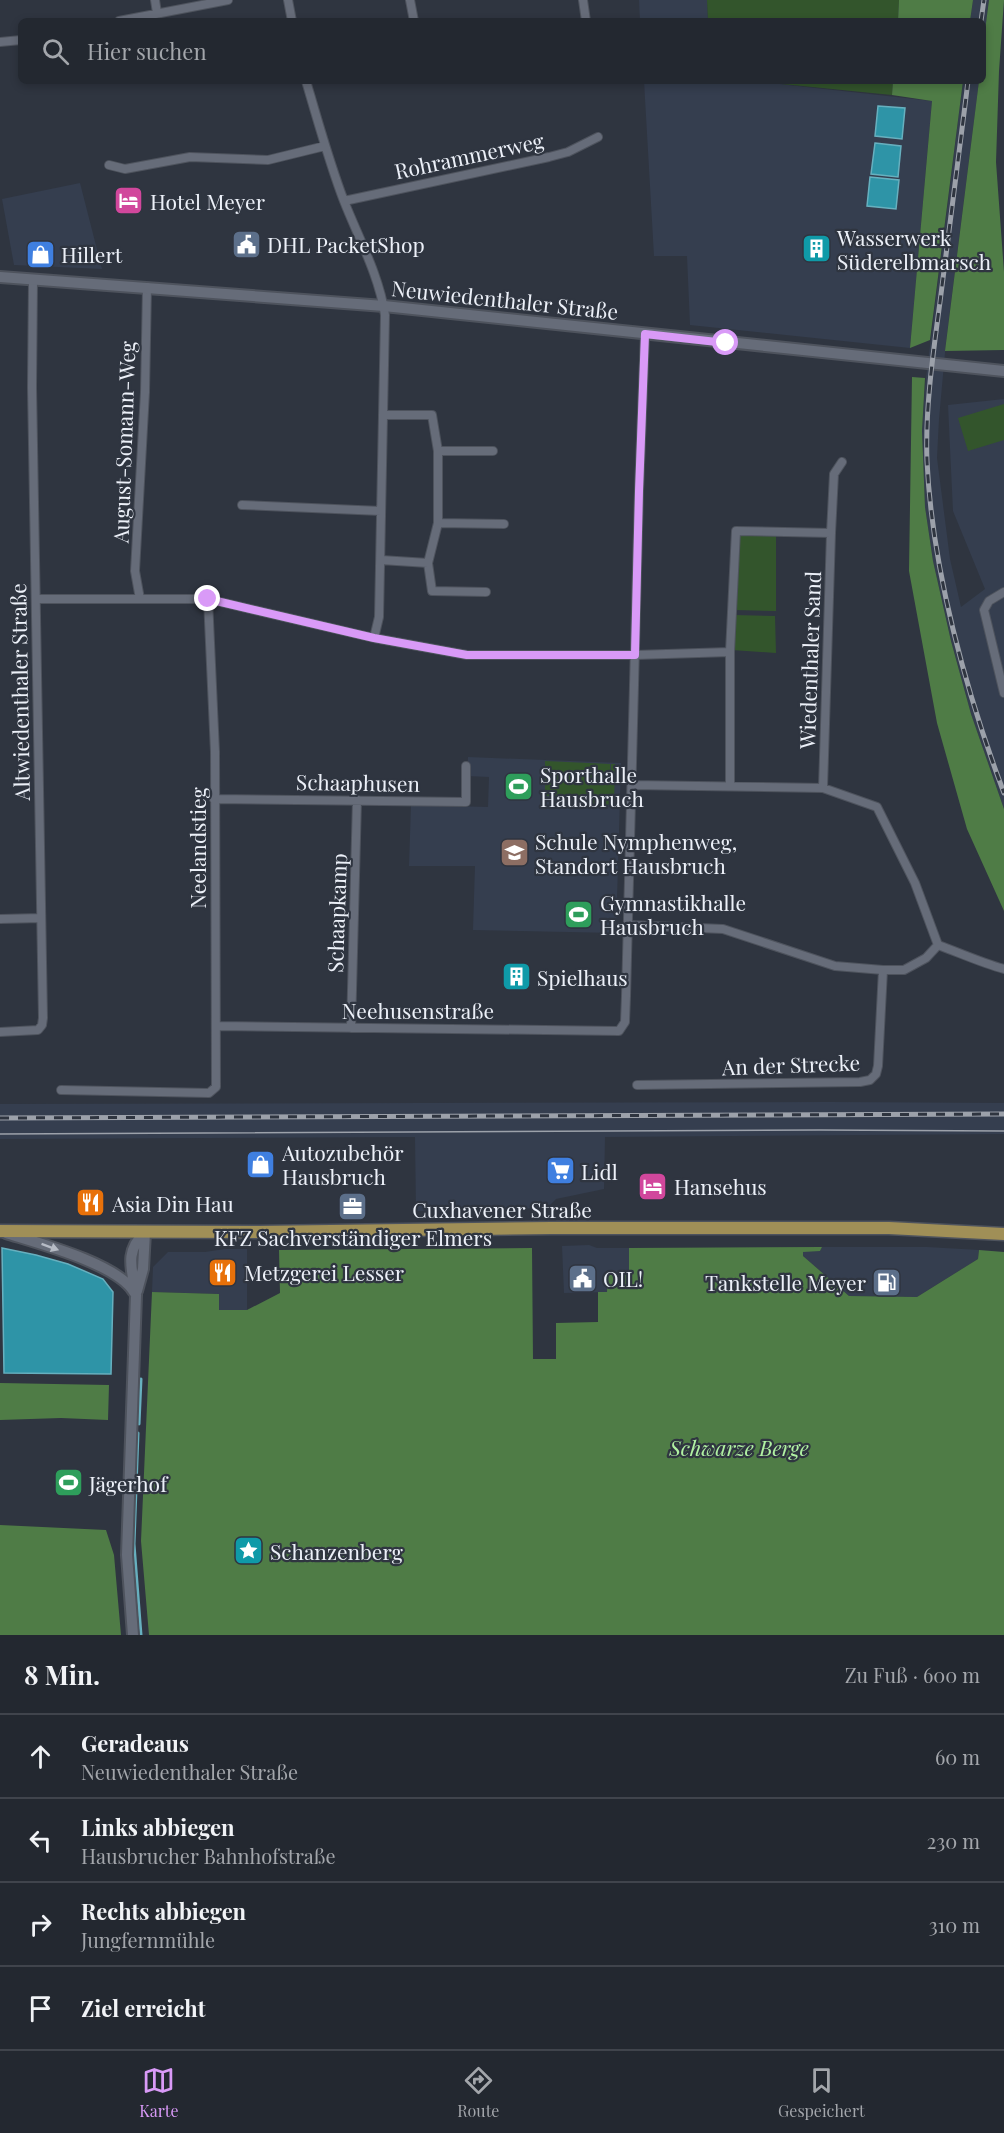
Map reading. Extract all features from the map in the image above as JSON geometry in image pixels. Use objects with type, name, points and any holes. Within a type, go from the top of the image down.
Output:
[{"type":"main road","name":"Cuxhavener Straße","points":[[0,1231],[890,1228],[1004,1234]]},
{"type":"street","points":[[155,0],[157,13]]},
{"type":"street","points":[[133,18],[228,0]]},
{"type":"street","points":[[288,0],[291,18]]},
{"type":"street","points":[[410,0],[413,18]]},
{"type":"street","points":[[583,0],[586,18]]},
{"type":"street","points":[[0,42],[18,40]]},
{"type":"street","points":[[307,84],[344,201],[376,277],[386,321],[379,617],[374,638]]},
{"type":"street","name":"Rohrammerweg","points":[[344,201],[549,157],[568,152],[598,137]]},
{"type":"street","points":[[109,165],[124,169],[190,157],[268,160],[325,146]]},
{"type":"street","name":"Neuwiedenthaler Straße","points":[[0,277],[384,306],[1004,372]]},
{"type":"street","name":"Altwiedenthaler Straße","points":[[0,1032],[38,1030],[44,1018],[32,387],[33,280]]},
{"type":"street","name":"August-Somann-Weg","points":[[140,599],[135,571],[144,426],[147,287]]},
{"type":"street","points":[[645,334],[628,925],[723,929],[835,966],[884,970],[904,970],[926,958],[938,945]]},
{"type":"street","points":[[383,415],[432,415],[438,451],[438,523],[428,563],[432,591],[486,592]]},
{"type":"street","points":[[438,451],[494,451]]},
{"type":"street","name":"Wiedenthaler Sand","points":[[823,788],[834,474],[842,462]]},
{"type":"street","points":[[242,505],[381,511]]},
{"type":"street","points":[[438,523],[504,524]]},
{"type":"street","points":[[730,786],[730,652],[736,531],[831,533]]},
{"type":"street","points":[[381,560],[428,563]]},
{"type":"street","points":[[1004,592],[989,601],[984,610],[1004,693]]},
{"type":"street","points":[[36,599],[208,599],[374,638],[467,655],[635,655],[730,652]]},
{"type":"street","name":"Neelandstieg","points":[[61,1090],[209,1093],[218,1082],[215,752],[208,599]]},
{"type":"street","name":"Schaaphusen","points":[[214,799],[466,802],[466,766]]},
{"type":"street","points":[[632,785],[823,788],[877,807],[915,883],[938,945]]},
{"type":"street","name":"Schaapkamp","points":[[351,1028],[357,800]]},
{"type":"street","points":[[0,919],[41,918]]},
{"type":"street","name":"Neehusenstraße","points":[[217,1026],[619,1031],[625,1022],[628,925]]},
{"type":"street","points":[[938,945],[1004,969]]},
{"type":"street","name":"An der Strecke","points":[[637,1085],[836,1083],[870,1080],[876,1074],[878,1066],[884,970]]},
{"type":"street","points":[[0,1231],[73,1255],[116,1274],[128,1283],[136,1295]]},
{"type":"street","points":[[133,1635],[127,1555],[136,1295],[132,1248],[145,1232]]},
{"type":"shaded area","points":[[639,0],[707,0],[708,18],[640,18]]},
{"type":"shaded area","points":[[973,0],[989,0],[986,23],[986,18],[970,18]]},
{"type":"shaded area","name":"Wasserwerk Süderelbmarsch","points":[[644,84],[779,84],[932,101],[910,348],[690,325],[687,256],[654,256]]},
{"type":"shaded area","points":[[963,84],[979,84],[946,342],[937,458],[950,559],[961,607],[985,589],[953,511],[948,405],[1004,399],[1004,809],[971,714],[951,641],[933,561],[925,507],[922,431],[925,386]]},
{"type":"shaded area","points":[[80,183],[102,269],[14,265],[2,199]]},
{"type":"shaded area","name":"Schule Nymphenweg, Standort Hausbruch","points":[[468,757],[621,763],[616,933],[473,930],[475,866],[409,866],[411,805],[488,807],[489,777],[467,776]]},
{"type":"shaded area","points":[[1004,1103],[1004,1134],[605,1137],[604,1189],[556,1199],[547,1208],[416,1211],[415,1137],[0,1139],[0,1104]]},
{"type":"shaded area","name":"OIL!","points":[[589,1245],[597,1248],[629,1248],[629,1275],[607,1292],[564,1293],[562,1246]]},
{"type":"shaded area","name":"Tankstelle Meyer","points":[[822,1247],[927,1247],[979,1250],[978,1259],[917,1297],[849,1296],[803,1256],[803,1251],[820,1251]]},
{"type":"shaded area","points":[[247,1249],[247,1310],[219,1310],[219,1294],[152,1292],[153,1267],[168,1252],[205,1252]]},
{"type":"green space","points":[[707,0],[899,0],[898,18],[708,18]]},
{"type":"green space","points":[[899,0],[973,0],[970,18],[898,18]]},
{"type":"green space","points":[[989,0],[1004,0],[996,162],[1004,272],[1004,350],[945,351],[979,84],[986,84],[986,23]]},
{"type":"green space","points":[[782,84],[893,84],[892,95]]},
{"type":"green space","points":[[893,84],[963,84],[930,340],[910,348],[932,101],[892,95]]},
{"type":"green space","points":[[912,377],[925,378],[922,431],[925,507],[933,561],[951,641],[971,714],[1004,809],[1004,911],[967,829],[937,723],[909,571]]},
{"type":"green space","points":[[1004,404],[1004,440],[968,451],[958,418]]},
{"type":"green space","points":[[738,533],[776,534],[776,611],[734,610]]},
{"type":"green space","points":[[734,615],[775,616],[776,653],[732,650]]},
{"type":"green space","points":[[545,761],[610,764],[610,782],[611,764],[615,764],[614,805],[582,803],[582,797],[545,796]]},
{"type":"green space","name":"Schwarze Berge","points":[[822,1247],[820,1251],[803,1252],[803,1256],[849,1296],[917,1297],[978,1259],[979,1250],[1004,1252],[1004,1635],[149,1635],[141,1541],[152,1292],[219,1294],[219,1310],[247,1310],[280,1293],[279,1250],[532,1248],[533,1359],[556,1359],[556,1323],[598,1322],[598,1292],[607,1292],[608,1275],[629,1275],[629,1248]]},
{"type":"green space","points":[[0,1383],[109,1385],[108,1420],[61,1418],[0,1420]]},
{"type":"green space","points":[[0,1525],[106,1530],[114,1555],[121,1635],[0,1635]]},
{"type":"water","points":[[878,106],[905,108],[902,139],[875,136]]},
{"type":"water","points":[[875,143],[901,146],[898,177],[871,174]]},
{"type":"water","points":[[870,177],[899,180],[896,209],[867,206]]},
{"type":"water","points":[[2,1248],[68,1264],[103,1279],[113,1292],[111,1374],[4,1373]]},
{"type":"waterway","points":[[139,1424],[141,1379]]},
{"type":"waterway","points":[[138,1433],[134,1544],[141,1635]]},
{"type":"tram line","points":[[0,1134],[1004,1131]]},
{"type":"railway","points":[[981,18],[984,0]]},
{"type":"railway","points":[[968,84],[932,361],[928,402],[927,461],[936,544],[953,630],[977,714],[1004,793]]},
{"type":"railway","points":[[0,1118],[1004,1114]]},
{"type":"place","name":"Hotel Meyer","points":[[129,201]]},
{"type":"place","name":"DHL PacketShop","points":[[246,244]]},
{"type":"place","name":"Wasserwerk Süderelbmarsch","points":[[816,249]]},
{"type":"place","name":"Hillert","points":[[40,254]]},
{"type":"place","name":"Sporthalle Hausbruch","points":[[519,786]]},
{"type":"place","name":"Schule Nymphenweg, Standort Hausbruch","points":[[514,853]]},
{"type":"place","name":"Gymnastikhalle Hausbruch","points":[[579,914]]},
{"type":"place","name":"Spielhaus","points":[[516,977]]},
{"type":"place","name":"Autozubehör Hausbruch","points":[[261,1164]]},
{"type":"place","name":"Lidl","points":[[560,1171]]},
{"type":"place","name":"Hansehus","points":[[653,1186]]},
{"type":"place","name":"Asia Din Hau","points":[[91,1203]]},
{"type":"place","name":"KFZ Sachverständiger Elmers","points":[[353,1206]]},
{"type":"place","name":"Metzgerei Lesser","points":[[223,1272]]},
{"type":"place","name":"OIL!","points":[[582,1278]]},
{"type":"place","name":"Tankstelle Meyer","points":[[887,1282]]},
{"type":"place","name":"Jägerhof","points":[[68,1483]]},
{"type":"place","name":"Schanzenberg","points":[[249,1551]]},
{"type":"route","points":[[208,599],[374,638],[467,655],[635,655],[645,334],[726,343]]}]
